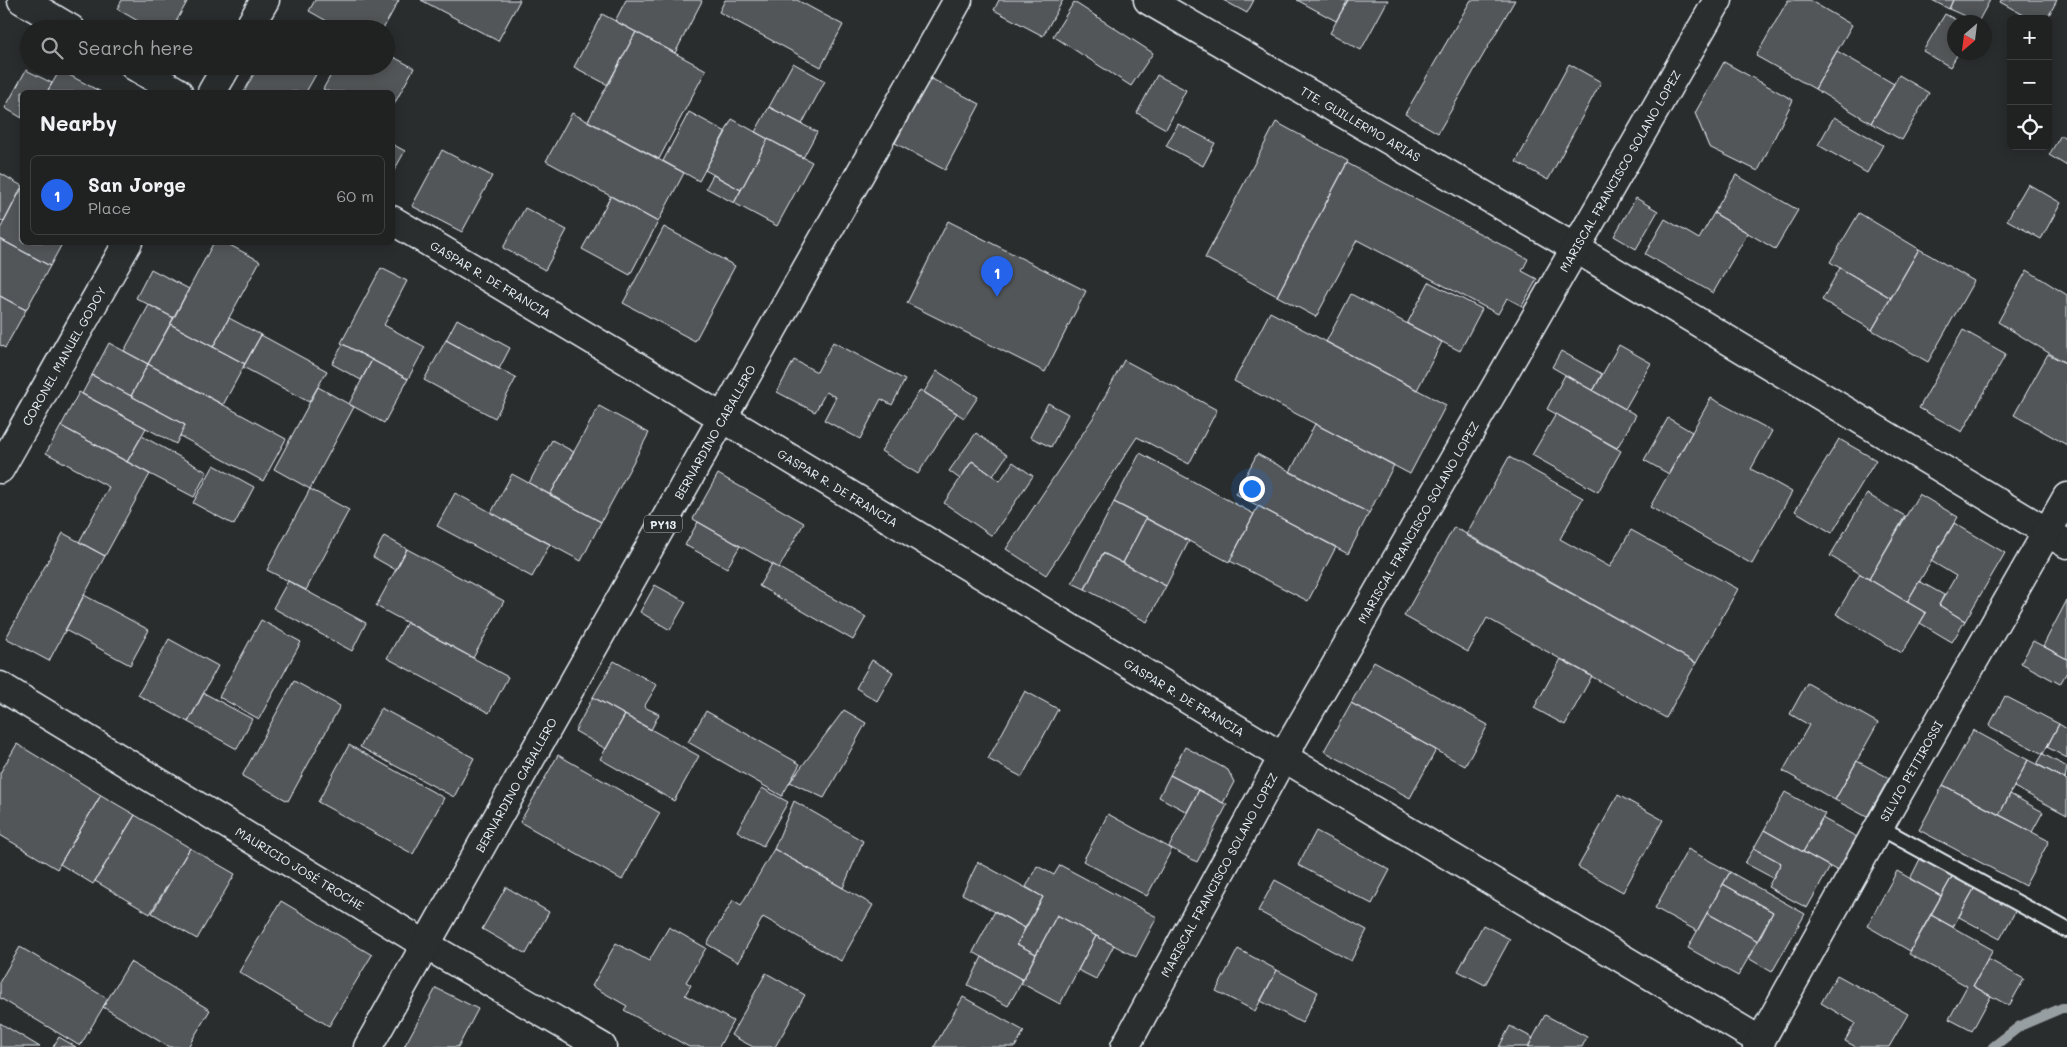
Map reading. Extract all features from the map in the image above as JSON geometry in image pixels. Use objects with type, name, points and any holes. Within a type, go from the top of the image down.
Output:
[{"type":"main road","points":[[22,0],[56,20]]},
{"type":"main road","points":[[253,20],[265,0]]},
{"type":"main road","name":"BERNARDINO CABALLERO","points":[[368,1047],[958,0]]},
{"type":"main road","name":"TTE. GUILLERMO ARIAS","points":[[1148,0],[1575,248],[2056,538]]},
{"type":"main road","name":"MARISCAL FRANCISCO SOLANO LOPEZ","points":[[1125,1047],[1283,757],[1718,0]]},
{"type":"main road","points":[[149,75],[175,90]]},
{"type":"main road","points":[[213,90],[222,75]]},
{"type":"main road","name":"GASPAR R. DE FRANCIA","points":[[395,222],[1759,1044]]},
{"type":"main road","name":"CORONEL MANUEL GODOY","points":[[0,469],[126,245]]},
{"type":"main road","name":"SILVIO PETTIROSSI","points":[[1759,1044],[1879,826],[2056,538],[2067,497]]},
{"type":"main road","name":"MAURICIO JOSÉ TROCHE","points":[[0,686],[426,945],[602,1047]]},
{"type":"lane","points":[[1879,826],[2067,930]]},
{"type":"building","points":[[122,0],[188,0],[177,20],[136,20],[117,9]]},
{"type":"building","points":[[315,0],[399,0],[388,20],[325,20],[309,11]]},
{"type":"building","points":[[421,0],[520,0],[498,41]]},
{"type":"building","points":[[626,0],[702,1],[675,53],[615,21]]},
{"type":"building","points":[[725,0],[797,0],[843,25],[821,67],[719,12]]},
{"type":"building","points":[[999,0],[1063,0],[1043,36],[994,10]]},
{"type":"building","points":[[1223,0],[1254,0],[1247,13]]},
{"type":"building","points":[[1297,0],[1348,0],[1336,21]]},
{"type":"building","points":[[1348,0],[1388,0],[1361,50],[1330,33]]},
{"type":"building","points":[[1471,0],[1515,0],[1438,133],[1405,114]]},
{"type":"building","points":[[1788,0],[1809,0],[1852,25],[1815,89],[1756,56]]},
{"type":"building","points":[[1932,0],[1953,0],[1949,9]]},
{"type":"building","points":[[1953,0],[1990,0],[1982,15],[1962,15],[1949,9]]},
{"type":"building","points":[[2001,0],[2057,0],[2049,15],[2024,15],[2000,2]]},
{"type":"building","points":[[1074,2],[1153,53],[1131,86],[1053,36]]},
{"type":"building","points":[[602,14],[636,32],[608,85],[574,67]]},
{"type":"building","points":[[1945,14],[1947,15],[1947,60],[1954,60],[1950,67],[1923,51]]},
{"type":"building","points":[[636,32],[706,70],[659,159],[588,121]]},
{"type":"building","points":[[1837,51],[1894,84],[1871,123],[1815,89]]},
{"type":"building","points":[[395,58],[414,68],[395,103],[395,90],[323,89],[331,75],[395,75]]},
{"type":"building","points":[[1724,62],[1793,100],[1758,171],[1709,147],[1695,113]]},
{"type":"building","points":[[793,63],[825,81],[802,124],[769,107]]},
{"type":"building","points":[[1569,64],[1601,82],[1548,180],[1516,162]]},
{"type":"building","points":[[23,75],[36,75],[52,83],[48,90],[20,90],[20,117],[5,108]]},
{"type":"building","points":[[57,75],[69,75],[97,90],[48,90]]},
{"type":"building","points":[[253,75],[316,75],[307,90],[245,90]]},
{"type":"building","points":[[1157,75],[1186,90],[1166,129],[1137,113]]},
{"type":"building","points":[[1899,75],[1929,93],[1902,140],[1871,123]]},
{"type":"building","points":[[930,78],[980,104],[945,170],[895,143]]},
{"type":"building","points":[[769,107],[817,132],[803,158],[755,132]]},
{"type":"building","points":[[689,112],[726,132],[699,181],[663,161]]},
{"type":"building","points":[[572,113],[684,173],[658,222],[546,161]]},
{"type":"building","points":[[1834,117],[1883,145],[1867,173],[1818,145]]},
{"type":"building","points":[[732,119],[768,139],[741,190],[705,170]]},
{"type":"building","points":[[1276,122],[1348,161],[1277,296],[1205,258]]},
{"type":"building","points":[[1178,124],[1215,143],[1203,166],[1166,146]]},
{"type":"building","points":[[2061,135],[2067,139],[2067,166],[2049,155]]},
{"type":"building","points":[[768,139],[812,162],[777,226],[734,203]]},
{"type":"building","points":[[395,146],[405,151],[395,169]]},
{"type":"building","points":[[442,150],[492,176],[462,232],[412,206]]},
{"type":"building","points":[[1347,163],[1528,259],[1522,271],[1537,279],[1522,306],[1507,298],[1498,314],[1357,240],[1316,317],[1277,296]]},
{"type":"building","points":[[0,173],[20,185],[20,190],[4,222],[0,220]]},
{"type":"building","points":[[713,175],[741,190],[734,203],[706,188]]},
{"type":"building","points":[[1736,175],[1798,210],[1775,249],[1714,213]]},
{"type":"building","points":[[2028,184],[2061,203],[2041,239],[2007,220]]},
{"type":"building","points":[[20,192],[20,245],[61,245],[50,266],[0,239],[0,229]]},
{"type":"building","points":[[611,196],[658,222],[630,275],[582,249]]},
{"type":"building","points":[[1636,198],[1658,211],[1636,249],[1614,236]]},
{"type":"building","points":[[525,208],[567,230],[545,270],[503,248]]},
{"type":"building","points":[[1714,213],[1748,233],[1713,293],[1645,254],[1665,219],[1699,239]]},
{"type":"building","points":[[1859,213],[1919,249],[1891,298],[1830,262]]},
{"type":"building","points":[[948,221],[1086,291],[1045,372],[907,303]]},
{"type":"building","points":[[664,227],[735,266],[695,341],[623,303]]},
{"type":"building","points":[[0,239],[50,266],[26,310],[0,296]]},
{"type":"building","points":[[212,245],[230,245],[260,261],[213,347],[170,324]]},
{"type":"building","points":[[1919,249],[1974,281],[1928,362],[1872,330]]},
{"type":"building","points":[[381,268],[407,281],[384,325],[425,347],[408,379],[341,343]]},
{"type":"building","points":[[1840,268],[1891,298],[1872,330],[1822,300]]},
{"type":"building","points":[[151,269],[189,289],[174,318],[136,298]]},
{"type":"building","points":[[2027,270],[2067,295],[2067,364],[1998,322]]},
{"type":"building","points":[[1429,282],[1482,309],[1460,351],[1407,324]]},
{"type":"building","points":[[1351,294],[1442,342],[1417,390],[1326,342]]},
{"type":"building","points":[[0,296],[26,310],[5,348],[0,345]]},
{"type":"building","points":[[149,305],[174,318],[148,364],[124,351]]},
{"type":"building","points":[[1270,312],[1446,405],[1410,474],[1234,381]]},
{"type":"building","points":[[229,318],[261,335],[245,364],[213,347]]},
{"type":"building","points":[[457,319],[510,348],[499,369],[446,340]]},
{"type":"building","points":[[170,324],[245,364],[223,405],[148,364]]},
{"type":"building","points":[[1963,330],[2006,354],[1962,432],[1919,408]]},
{"type":"building","points":[[261,335],[327,371],[309,402],[243,367]]},
{"type":"building","points":[[446,340],[516,378],[495,418],[424,380]]},
{"type":"building","points":[[833,342],[905,380],[892,405],[881,399],[860,439],[824,420],[836,397],[826,392],[815,412],[777,392],[794,360],[817,372]]},
{"type":"building","points":[[109,343],[148,364],[131,396],[92,375]]},
{"type":"building","points":[[343,344],[372,360],[361,380],[332,364]]},
{"type":"building","points":[[1619,345],[1651,363],[1625,409],[1593,391]]},
{"type":"building","points":[[1561,351],[1602,374],[1593,391],[1552,367]]},
{"type":"building","points":[[2048,354],[2067,364],[2067,445],[2014,415]]},
{"type":"building","points":[[372,360],[408,379],[384,423],[349,404]]},
{"type":"building","points":[[1124,360],[1217,410],[1189,464],[1137,437],[1046,575],[1006,549],[1095,415]]},
{"type":"building","points":[[148,364],[286,439],[263,481],[180,436],[185,425],[131,396]]},
{"type":"building","points":[[937,371],[978,397],[964,418],[924,392]]},
{"type":"building","points":[[92,375],[185,425],[176,444],[82,394]]},
{"type":"building","points":[[1565,375],[1636,415],[1617,448],[1547,409]]},
{"type":"building","points":[[318,387],[354,407],[310,489],[274,469]]},
{"type":"building","points":[[920,390],[957,413],[918,474],[881,451]]},
{"type":"building","points":[[79,392],[146,428],[127,462],[61,426]]},
{"type":"building","points":[[1711,398],[1772,431],[1751,469],[1792,492],[1752,564],[1650,507]]},
{"type":"building","points":[[1048,403],[1068,414],[1051,447],[1030,437]]},
{"type":"building","points":[[599,406],[649,433],[601,522],[550,495]]},
{"type":"building","points":[[1556,414],[1621,451],[1598,492],[1532,455]]},
{"type":"building","points":[[1668,418],[1692,432],[1669,474],[1644,460]]},
{"type":"building","points":[[1315,424],[1394,465],[1369,513],[1290,472]]},
{"type":"building","points":[[61,426],[150,474],[105,556],[79,542],[109,487],[46,453]]},
{"type":"building","points":[[976,433],[1007,455],[993,476],[972,461],[960,479],[949,471]]},
{"type":"building","points":[[142,436],[207,472],[194,497],[127,462]]},
{"type":"building","points":[[1839,439],[1876,460],[1832,533],[1795,511]]},
{"type":"building","points":[[552,440],[574,452],[550,495],[529,483]]},
{"type":"building","points":[[1140,453],[1254,514],[1229,562],[1114,502]]},
{"type":"building","points":[[1257,454],[1369,513],[1348,554],[1236,494]]},
{"type":"building","points":[[1509,457],[1583,498],[1560,539],[1610,567],[1631,530],[1738,589],[1696,663],[1466,535]]},
{"type":"building","points":[[972,461],[1000,481],[1013,462],[1033,476],[992,536],[944,503]]},
{"type":"building","points":[[214,465],[254,487],[234,525],[193,503]]},
{"type":"building","points":[[512,474],[601,522],[581,561],[491,513]]},
{"type":"building","points":[[718,474],[804,523],[779,568],[693,519]]},
{"type":"building","points":[[310,489],[349,510],[306,590],[267,570]]},
{"type":"building","points":[[455,493],[550,544],[532,577],[437,526]]},
{"type":"building","points":[[1867,494],[1905,516],[1869,579],[1830,556]]},
{"type":"building","points":[[1919,494],[1958,517],[1907,602],[1869,579]]},
{"type":"building","points":[[1114,502],[1146,518],[1123,563],[1103,553],[1085,589],[1072,583]]},
{"type":"building","points":[[1258,506],[1336,547],[1308,601],[1230,561]]},
{"type":"building","points":[[1146,518],[1189,541],[1166,586],[1123,563]]},
{"type":"building","points":[[698,522],[740,546],[727,568],[685,545]]},
{"type":"building","points":[[1954,523],[2005,553],[1965,621],[1939,605],[1956,576],[1931,561]]},
{"type":"building","points":[[1454,527],[1696,663],[1666,718],[1487,618],[1468,652],[1404,616]]},
{"type":"building","points":[[63,533],[105,556],[49,661],[6,638]]},
{"type":"building","points":[[384,536],[407,549],[396,570],[373,557]]},
{"type":"building","points":[[407,549],[504,601],[473,658],[376,606]]},
{"type":"building","points":[[1103,553],[1166,586],[1147,622],[1085,589]]},
{"type":"building","points":[[772,564],[866,617],[853,640],[759,586]]},
{"type":"building","points":[[1860,574],[1926,613],[1902,653],[1836,614]]},
{"type":"building","points":[[288,581],[366,623],[352,651],[273,608]]},
{"type":"building","points":[[1919,581],[1944,595],[1939,605],[1965,621],[1952,642],[1920,623],[1926,613],[1907,602]]},
{"type":"building","points":[[655,585],[686,602],[670,630],[640,612]]},
{"type":"building","points":[[84,595],[149,630],[130,665],[65,630]]},
{"type":"building","points":[[2067,600],[2067,659],[2043,646]]},
{"type":"building","points":[[261,620],[301,642],[259,719],[219,697]]},
{"type":"building","points":[[407,622],[508,677],[489,713],[387,658]]},
{"type":"building","points":[[169,639],[218,666],[188,722],[138,695]]},
{"type":"building","points":[[2033,641],[2067,659],[2067,672],[2060,684],[2021,663]]},
{"type":"building","points":[[1561,659],[1592,676],[1565,725],[1534,708]]},
{"type":"building","points":[[872,660],[893,672],[877,701],[856,688]]},
{"type":"building","points":[[614,661],[657,685],[644,707],[659,714],[651,730],[593,697]]},
{"type":"building","points":[[1374,661],[1488,725],[1465,766],[1351,703]]},
{"type":"building","points":[[294,681],[340,706],[288,801],[242,776]]},
{"type":"building","points":[[1807,683],[1878,723],[1835,800],[1783,771],[1809,725],[1790,714]]},
{"type":"building","points":[[1025,691],[1058,709],[1022,777],[988,759]]},
{"type":"building","points":[[204,693],[252,719],[237,749],[188,722]]},
{"type":"building","points":[[2005,696],[2059,724],[2043,754],[1989,726]]},
{"type":"building","points":[[593,697],[625,715],[606,749],[575,731]]},
{"type":"building","points":[[1351,703],[1436,750],[1410,798],[1324,751]]},
{"type":"building","points":[[381,708],[474,758],[454,797],[360,747]]},
{"type":"building","points":[[844,710],[866,723],[824,798],[790,782]]},
{"type":"building","points":[[706,711],[800,764],[782,796],[688,742]]},
{"type":"building","points":[[625,715],[699,756],[674,801],[600,759]]},
{"type":"building","points":[[2059,724],[2067,729],[2067,758],[2047,747]]},
{"type":"building","points":[[1973,730],[2028,760],[1999,815],[1943,785]]},
{"type":"building","points":[[17,744],[101,795],[57,869],[0,835],[0,773]]},
{"type":"building","points":[[349,745],[444,798],[413,854],[318,802]]},
{"type":"building","points":[[1185,747],[1228,770],[1234,782],[1223,803],[1170,775]]},
{"type":"building","points":[[2043,754],[2067,767],[2065,779],[2037,764]]},
{"type":"building","points":[[558,755],[660,813],[622,880],[520,822]]},
{"type":"building","points":[[2028,760],[2067,780],[2067,815],[2014,787]]},
{"type":"building","points":[[1857,761],[1889,778],[1867,817],[1835,800]]},
{"type":"building","points":[[1170,775],[1199,790],[1187,812],[1159,797]]},
{"type":"building","points":[[1943,785],[2049,841],[2025,886],[1919,830]]},
{"type":"building","points":[[762,788],[788,802],[763,846],[737,831]]},
{"type":"building","points":[[1199,790],[1227,805],[1197,862],[1169,847]]},
{"type":"building","points":[[1785,792],[1825,814],[1803,852],[1764,830]]},
{"type":"building","points":[[2010,794],[2043,812],[2032,832],[1999,815]]},
{"type":"building","points":[[101,795],[135,815],[93,884],[60,864]]},
{"type":"building","points":[[1618,795],[1663,820],[1623,892],[1578,867]]},
{"type":"building","points":[[794,801],[863,841],[843,888],[774,849]]},
{"type":"building","points":[[1108,814],[1172,849],[1147,896],[1083,861]]},
{"type":"building","points":[[135,815],[190,848],[150,914],[95,881]]},
{"type":"building","points":[[1822,818],[1868,843],[1849,877],[1803,852]]},
{"type":"building","points":[[1764,830],[1830,867],[1807,908],[1768,887],[1781,863],[1754,848]]},
{"type":"building","points":[[1316,831],[1390,870],[1372,904],[1298,865]]},
{"type":"building","points":[[190,848],[235,874],[197,939],[152,913]]},
{"type":"building","points":[[1754,848],[1781,863],[1773,878],[1745,863]]},
{"type":"building","points":[[774,849],[873,905],[841,961],[763,917],[738,962],[707,944],[733,900],[741,905]]},
{"type":"building","points":[[1688,849],[1730,872],[1697,931],[1655,908]]},
{"type":"building","points":[[1921,857],[1953,875],[1941,896],[1910,879]]},
{"type":"building","points":[[978,862],[1043,897],[1025,928],[962,894]]},
{"type":"building","points":[[1060,865],[1157,917],[1136,957],[1057,915],[1036,954],[1017,944],[1043,897],[1026,887],[1037,866],[1054,875]]},
{"type":"building","points":[[1897,871],[1941,896],[1910,951],[1867,926]]},
{"type":"building","points":[[1730,872],[1805,914],[1772,972],[1748,958],[1773,912],[1723,884]]},
{"type":"building","points":[[1953,875],[1975,887],[1953,927],[1931,915]]},
{"type":"building","points":[[1275,880],[1367,930],[1351,961],[1258,911]]},
{"type":"building","points":[[1723,884],[1773,912],[1758,941],[1707,913]]},
{"type":"building","points":[[506,887],[549,912],[526,954],[482,929]]},
{"type":"building","points":[[1975,887],[2016,910],[2000,939],[1959,917]]},
{"type":"building","points":[[281,901],[372,955],[329,1026],[239,972]]},
{"type":"building","points":[[995,911],[1025,928],[1017,944],[1036,954],[1023,980],[973,952]]},
{"type":"building","points":[[1707,913],[1758,941],[1738,976],[1688,948]]},
{"type":"building","points":[[1057,915],[1096,936],[1060,1004],[1021,983]]},
{"type":"building","points":[[1931,915],[1993,950],[1973,986],[1991,996],[1972,1031],[1949,1019],[1967,986],[1909,954]]},
{"type":"building","points":[[1483,925],[1510,939],[1485,985],[1458,971]]},
{"type":"building","points":[[669,927],[706,948],[686,982],[691,985],[685,995],[733,1021],[719,1047],[689,1047],[624,1010],[627,1006],[592,986],[616,943],[649,961]]},
{"type":"building","points":[[1096,936],[1114,945],[1096,979],[1078,970]]},
{"type":"building","points":[[20,947],[108,999],[80,1046],[0,998],[0,981]]},
{"type":"building","points":[[1238,949],[1277,970],[1255,1011],[1216,991]]},
{"type":"building","points":[[982,957],[1023,980],[1008,1006],[968,985]]},
{"type":"building","points":[[1988,959],[2024,979],[2009,1006],[1973,986]]},
{"type":"building","points":[[130,962],[210,1010],[188,1047],[169,1047],[103,1007]]},
{"type":"building","points":[[1277,970],[1318,992],[1302,1023],[1261,1001]]},
{"type":"building","points":[[766,973],[805,995],[775,1047],[753,1047],[731,1035]]},
{"type":"building","points":[[1837,975],[1908,1014],[1889,1047],[1856,1047],[1845,1041],[1855,1023],[1821,1003]]},
{"type":"building","points":[[436,988],[478,1009],[458,1047],[404,1047]]},
{"type":"building","points":[[963,997],[1024,1031],[1015,1047],[934,1047]]},
{"type":"building","points":[[1545,1015],[1587,1037],[1582,1047],[1528,1047]]},
{"type":"building","points":[[0,1023],[40,1047],[0,1047]]},
{"type":"building","points":[[1510,1026],[1533,1038],[1528,1047],[1499,1047]]},
{"type":"building","points":[[59,1037],[76,1047],[53,1047]]},
{"type":"waterway","points":[[1993,1047],[2020,1026],[2062,1008],[2067,1008]]},
{"type":"place","name":"San Jorge","points":[[997,297]]}]
